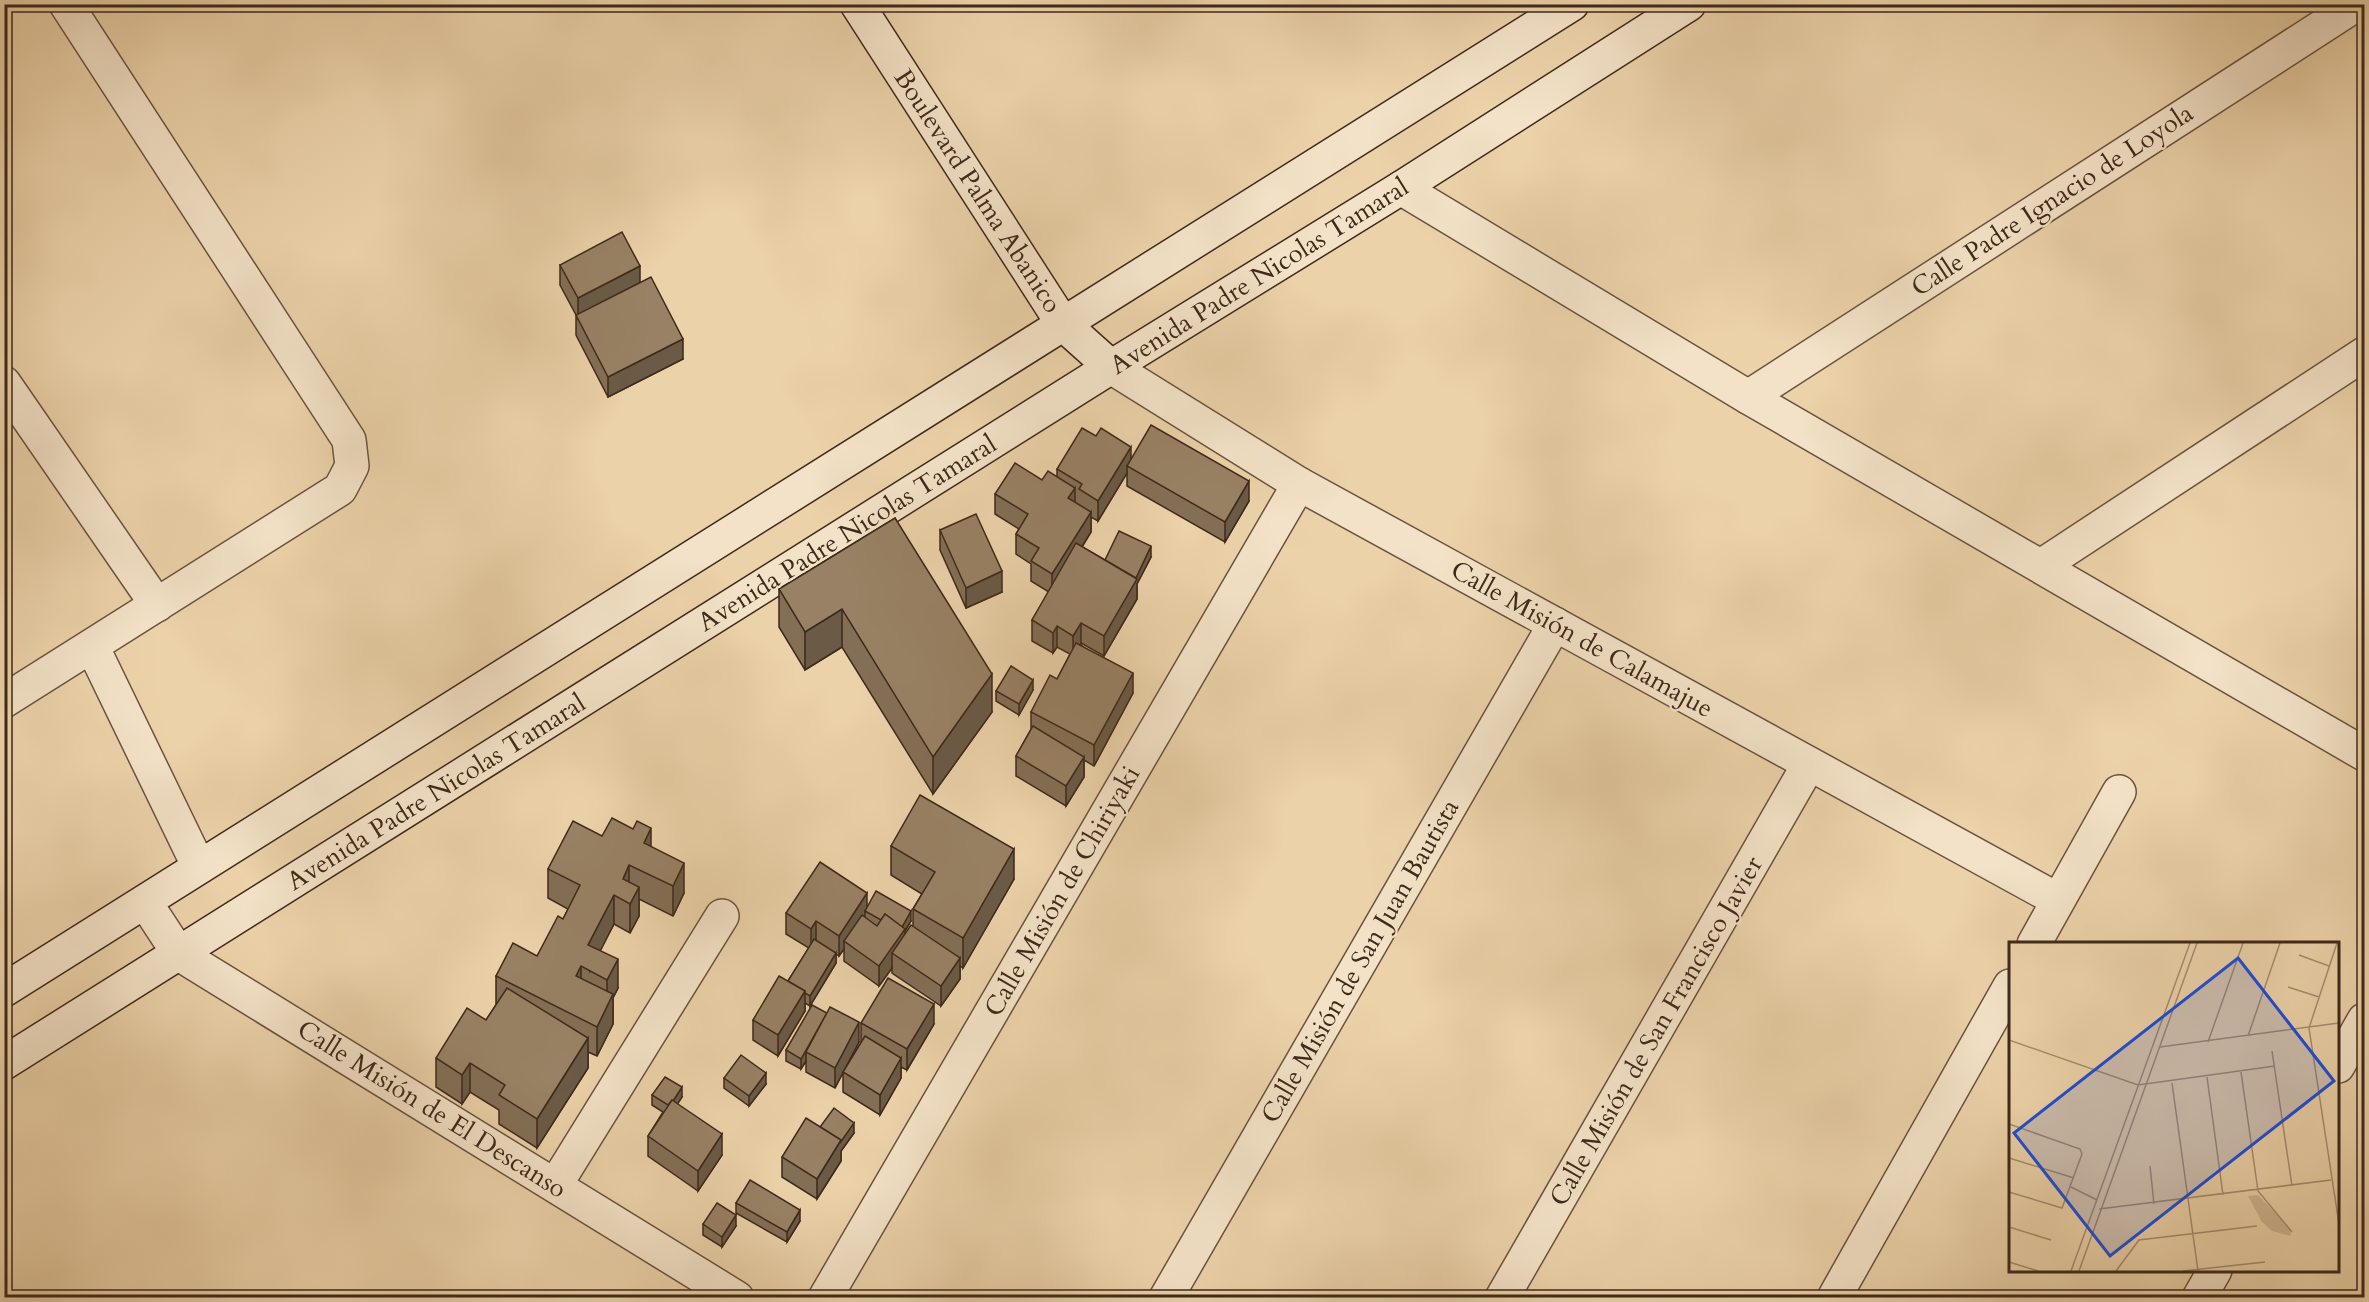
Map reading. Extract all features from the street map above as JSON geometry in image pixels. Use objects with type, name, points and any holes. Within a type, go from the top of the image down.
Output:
[{"type":"street","points":[[4,701],[340,489],[352,466],[349,440],[66,4]]},
{"type":"street","name":"Boulevard Palma Abanico","points":[[857,4],[1063,324],[1111,367]]},
{"type":"street","points":[[4,990],[1572,4]]},
{"type":"street","name":"Avenida Padre Nicolas Tamaral","points":[[4,1063],[1111,367],[1401,188],[1689,4]]},
{"type":"street","name":"Calle Padre Ignacio de Loyola","points":[[1748,397],[2357,4]]},
{"type":"street","points":[[1401,188],[1748,397],[2364,754]]},
{"type":"street","points":[[2041,566],[2364,354]]},
{"type":"street","name":"Calle Misión de Calamajue","points":[[1111,367],[1299,484],[2058,900]]},
{"type":"street","points":[[4,383],[157,605]]},
{"type":"street","name":"Calle Misión de Chiriyaki","points":[[825,1298],[1299,484]]},
{"type":"street","name":"Calle Misión de San Juan Bautista","points":[[1166,1298],[1555,624]]},
{"type":"street","points":[[92,646],[199,867]]},
{"type":"street","name":"Calle Misión de San Francisco Javier","points":[[1502,1298],[1809,764]]},
{"type":"street","points":[[2035,942],[2119,792]]},
{"type":"street","name":"Calle Misión de El Descanso","points":[[146,902],[179,954],[556,1184],[737,1298]]},
{"type":"street","points":[[556,1184],[722,916]]},
{"type":"street","points":[[1834,1298],[2009,988]]},
{"type":"street","points":[[2339,1063],[2364,1020]]},
{"type":"street","points":[[2199,1298],[2214,1272]]},
{"type":"building","points":[[622,232],[640,266],[578,298],[560,265]]},
{"type":"building","points":[[651,277],[683,339],[608,377],[576,315]]},
{"type":"building","points":[[1151,425],[1249,481],[1225,522],[1127,466]]},
{"type":"building","points":[[1082,428],[1096,436],[1101,428],[1131,447],[1098,501],[1079,489],[1082,484],[1057,469]]},
{"type":"building","points":[[1015,463],[1042,480],[1048,471],[1075,488],[1068,498],[1091,512],[1052,574],[1031,561],[1039,548],[1016,534],[1028,514],[995,494]]},
{"type":"building","points":[[976,514],[1002,571],[966,588],[940,530]]},
{"type":"building","points":[[895,518],[992,674],[933,757],[842,609],[805,632],[779,589]]},
{"type":"building","points":[[1119,531],[1151,546],[1136,578],[1105,560]]},
{"type":"building","points":[[1076,543],[1137,579],[1104,636],[1081,623],[1073,636],[1057,626],[1053,633],[1032,620]]},
{"type":"building","points":[[1076,643],[1133,673],[1094,745],[1031,712],[1050,675],[1057,679]]},
{"type":"building","points":[[1011,666],[1033,680],[1019,704],[996,691]]},
{"type":"building","points":[[1033,726],[1084,757],[1066,786],[1016,756]]},
{"type":"building","points":[[920,795],[1014,849],[963,938],[913,909],[935,872],[891,846]]},
{"type":"building","points":[[612,818],[633,829],[637,821],[651,828],[644,843],[684,863],[673,886],[629,865],[623,879],[639,887],[630,904],[614,895],[588,945],[618,959],[607,980],[581,966],[576,976],[613,994],[597,1027],[496,976],[513,943],[537,956],[558,916],[563,919],[580,885],[548,869],[573,821],[602,836]]},
{"type":"building","points":[[820,862],[867,893],[839,936],[816,921],[811,929],[786,913]]},
{"type":"building","points":[[876,891],[911,911],[902,927],[885,914],[881,920],[865,911]]},
{"type":"building","points":[[885,914],[905,929],[879,966],[844,941],[862,915],[877,926]]},
{"type":"building","points":[[911,925],[960,958],[941,986],[892,953]]},
{"type":"building","points":[[814,939],[836,953],[810,996],[788,981]]},
{"type":"building","points":[[779,976],[805,991],[778,1035],[753,1020]]},
{"type":"building","points":[[888,978],[934,1004],[907,1049],[861,1023]]},
{"type":"building","points":[[507,988],[588,1038],[537,1119],[499,1095],[505,1085],[470,1063],[462,1075],[436,1058],[467,1008],[486,1020]]},
{"type":"building","points":[[812,1005],[827,1013],[801,1059],[786,1050]]},
{"type":"building","points":[[830,1007],[859,1022],[835,1068],[806,1052]]},
{"type":"building","points":[[865,1036],[901,1058],[880,1095],[843,1072]]},
{"type":"building","points":[[741,1055],[766,1073],[749,1096],[724,1078]]},
{"type":"building","points":[[665,1077],[682,1087],[668,1105],[652,1095]]},
{"type":"building","points":[[672,1100],[722,1134],[698,1171],[648,1136]]},
{"type":"building","points":[[834,1108],[854,1123],[840,1143],[841,1140],[820,1127]]},
{"type":"building","points":[[806,1118],[841,1140],[817,1179],[782,1157]]},
{"type":"building","points":[[750,1180],[800,1210],[787,1232],[736,1203]]},
{"type":"building","points":[[717,1203],[736,1215],[722,1237],[703,1224]]}]
